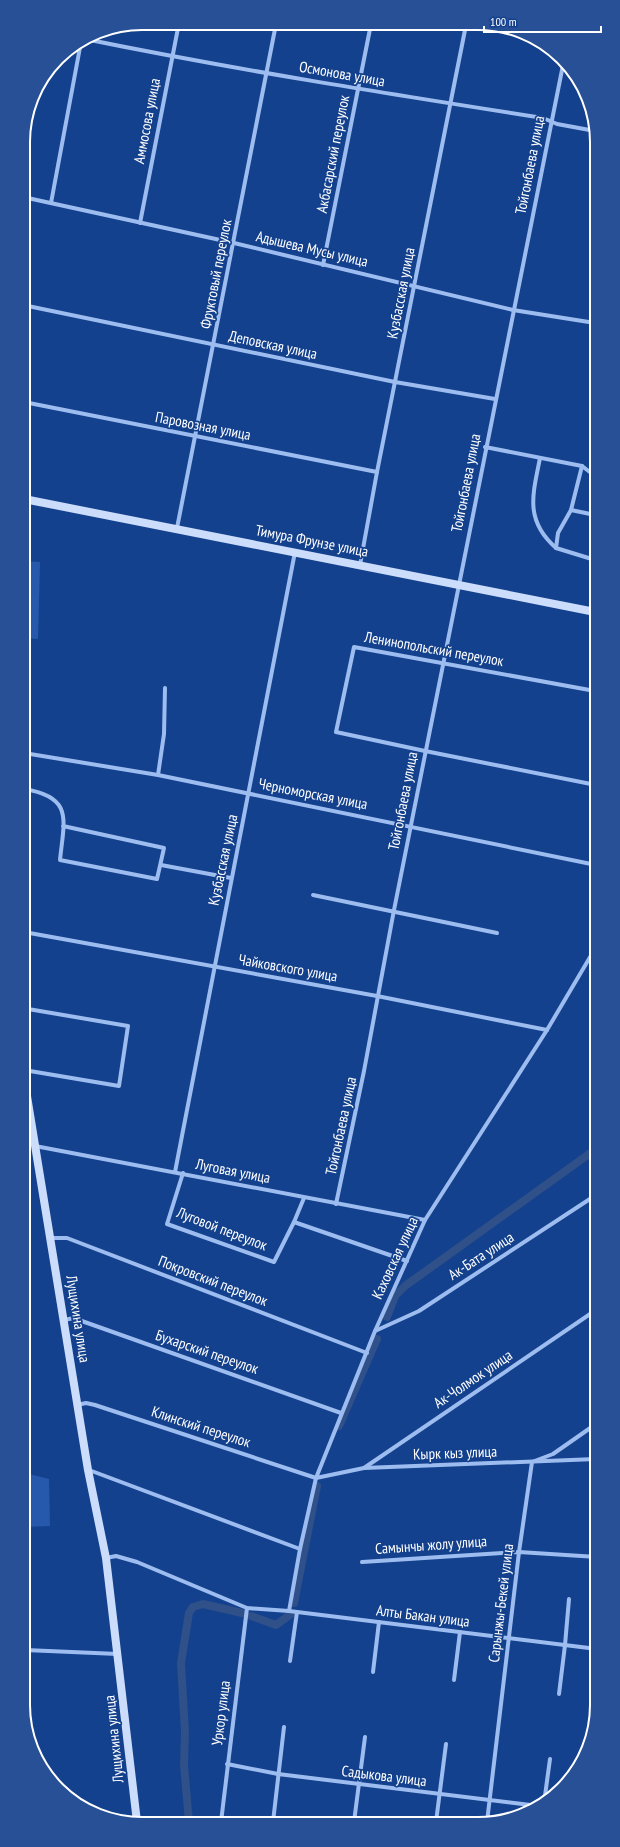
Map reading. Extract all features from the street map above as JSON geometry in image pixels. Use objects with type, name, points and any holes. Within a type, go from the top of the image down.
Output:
[{"type":"street","name":"Аммосова улица","points":[[140,223],[178,30]]},
{"type":"street","name":"Фруктовый переулок","points":[[178,528],[275,30]]},
{"type":"street","name":"Акбасарский переулок","points":[[323,265],[371,30]]},
{"type":"street","name":"Кузбасская улица","points":[[360,565],[377,472],[465,30]]},
{"type":"street","name":"Осмонова улица","points":[[95,41],[172,57],[358,90],[543,118],[558,124],[589,130]]},
{"type":"street","points":[[51,203],[80,49]]},
{"type":"street","name":"Тойгонбаева улица","points":[[336,1204],[364,1071],[410,826],[562,69]]},
{"type":"street","name":"Адышева Мусы улица","points":[[30,198],[234,243],[513,310],[590,322]]},
{"type":"street","name":"Деповская улица","points":[[30,306],[396,382],[495,399]]},
{"type":"street","name":"Паровозная улица","points":[[30,403],[377,472]]},
{"type":"street","points":[[486,447],[582,466],[590,472]]},
{"type":"street","points":[[540,458],[533,494],[533,513],[541,533],[556,548],[590,558]]},
{"type":"street","points":[[556,548],[558,533],[571,510],[582,466]]},
{"type":"street","name":"Тимура Фрунзе улица","points":[[30,500],[178,528],[590,611]]},
{"type":"street","points":[[571,510],[590,514]]},
{"type":"street","name":"Кузбасская улица","points":[[175,1172],[295,552]]},
{"type":"street","name":"Ленинопольский переулок","points":[[590,690],[354,647],[336,732],[590,784]]},
{"type":"street","points":[[158,775],[164,734],[165,688]]},
{"type":"street","name":"Черноморская улица","points":[[30,754],[158,775],[590,864]]},
{"type":"street","points":[[30,791],[47,795],[56,801],[62,814],[63,826],[60,860],[157,879],[164,848],[63,826]]},
{"type":"street","points":[[161,865],[231,878]]},
{"type":"street","points":[[313,895],[394,910],[497,933]]},
{"type":"street","name":"Чайковского улица","points":[[30,933],[377,996],[547,1030]]},
{"type":"street","name":"Каховская улица","points":[[289,1612],[300,1549],[316,1478],[375,1331],[425,1220],[547,1030],[590,957]]},
{"type":"street","points":[[30,1009],[128,1026],[119,1086],[30,1071]]},
{"type":"street","name":"Лущихина улица","points":[[30,1118],[88,1470],[106,1558],[136,1817]]},
{"type":"street","name":"Луговая улица","points":[[35,1146],[425,1220]]},
{"type":"street","name":"Луговой переулок","points":[[183,1173],[167,1224],[274,1262],[294,1222]]},
{"type":"street","points":[[304,1198],[294,1222],[407,1261]]},
{"type":"street","name":"Ак-Бата улица","points":[[375,1331],[419,1311],[590,1199]]},
{"type":"street","name":"Покровский переулок","points":[[50,1238],[66,1238],[367,1353]]},
{"type":"street","name":"Ак-Чолмок улица","points":[[364,1468],[590,1314]]},
{"type":"street","name":"Бухарский переулок","points":[[64,1320],[74,1318],[341,1413]]},
{"type":"street","name":"Клинский переулок","points":[[77,1405],[95,1405],[316,1478]]},
{"type":"street","points":[[532,1462],[553,1454],[590,1428]]},
{"type":"street","name":"Кырк кыз улица","points":[[316,1478],[364,1468],[590,1459]]},
{"type":"street","name":"Сарынжы-Бекей улица","points":[[488,1817],[519,1552],[532,1462]]},
{"type":"street","points":[[88,1470],[300,1549]]},
{"type":"street","name":"Самынчы жолу улица","points":[[362,1562],[519,1552],[590,1557]]},
{"type":"street","points":[[106,1558],[116,1556],[137,1562],[247,1608]]},
{"type":"street","points":[[559,1694],[569,1600]]},
{"type":"street","name":"Алты Бакан улица","points":[[247,1608],[297,1612],[590,1648]]},
{"type":"street","name":"Уркор улица","points":[[222,1817],[247,1608]]},
{"type":"street","points":[[290,1661],[297,1612]]},
{"type":"street","points":[[373,1672],[379,1622]]},
{"type":"street","points":[[454,1680],[460,1632]]},
{"type":"street","points":[[30,1650],[118,1654]]},
{"type":"street","points":[[274,1817],[284,1727]]},
{"type":"street","points":[[355,1817],[365,1737]]},
{"type":"street","points":[[437,1817],[441,1795],[446,1744]]},
{"type":"street","points":[[545,1795],[550,1759]]},
{"type":"street","name":"Садыкова улица","points":[[227,1764],[278,1774],[359,1785],[528,1805]]},
{"type":"shaded area","points":[[30,561],[40,562],[38,639],[30,638]]},
{"type":"shaded area","points":[[30,1474],[49,1479],[50,1526],[30,1527]]},
{"type":"waterway","points":[[387,1317],[395,1296],[405,1286],[590,1153]]},
{"type":"waterway","points":[[339,1426],[377,1339]]},
{"type":"waterway","points":[[294,1603],[317,1486]]},
{"type":"waterway","points":[[189,1817],[184,1765],[185,1732],[181,1663],[189,1613],[193,1607],[203,1604],[242,1613]]},
{"type":"waterway","points":[[251,1616],[276,1625],[291,1614]]}]
